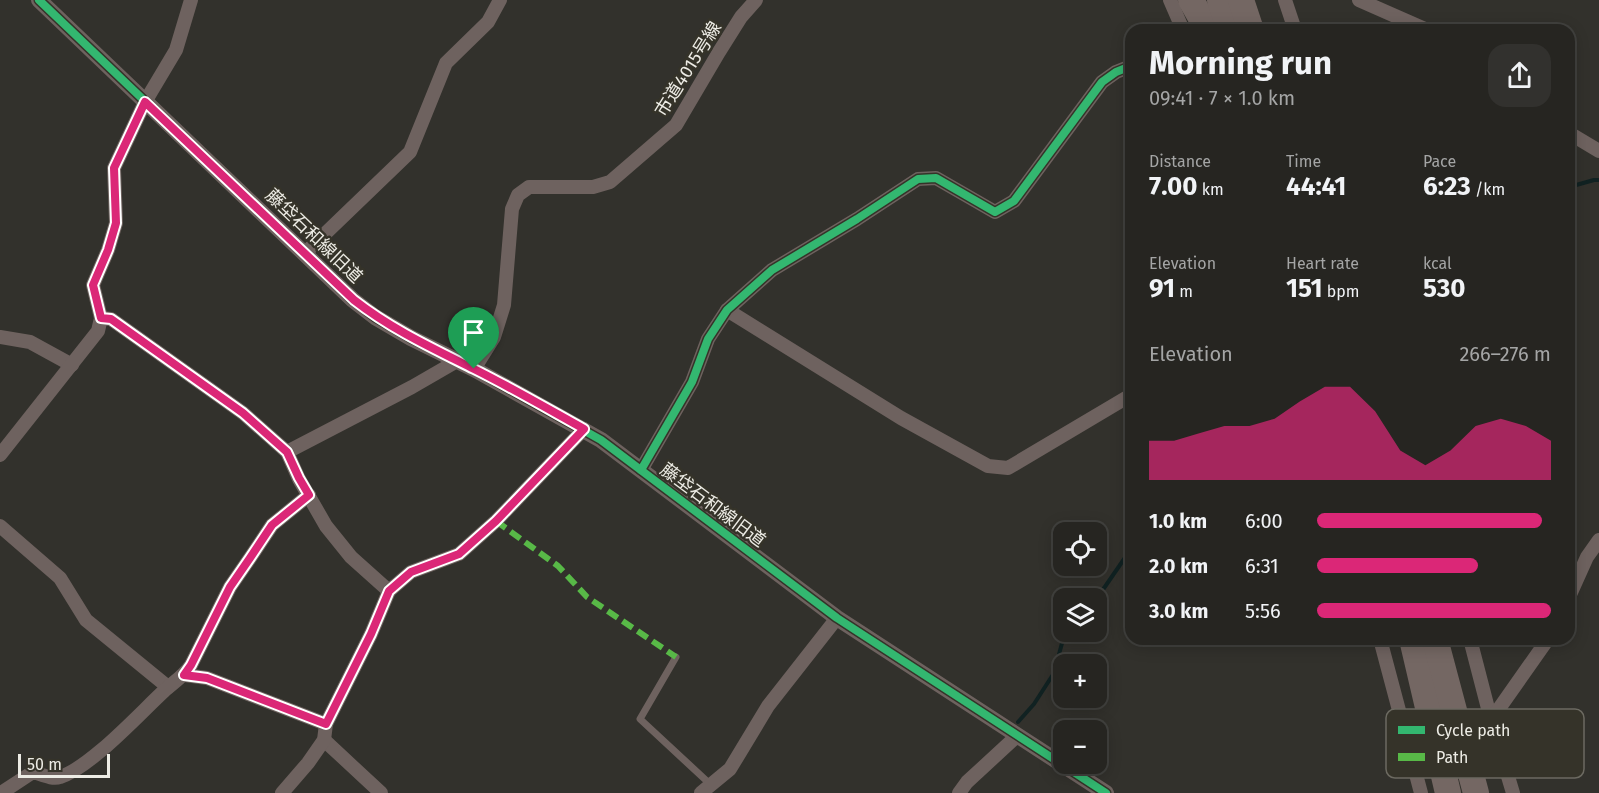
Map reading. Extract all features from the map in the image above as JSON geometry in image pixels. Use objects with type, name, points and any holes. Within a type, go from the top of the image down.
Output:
[{"type":"highway","points":[[1191,0],[1205,24]]},
{"type":"highway","points":[[1220,0],[1228,24]]},
{"type":"highway","points":[[1241,0],[1249,24]]},
{"type":"highway","points":[[1259,0],[1265,24]]},
{"type":"highway","points":[[1413,645],[1428,709]]},
{"type":"highway","points":[[1437,645],[1454,709]]},
{"type":"highway","points":[[1444,778],[1448,793]]},
{"type":"highway","points":[[1472,778],[1476,793]]},
{"type":"street","name":"藤垈石和線旧道","points":[[39,0],[354,300],[375,317],[584,429],[837,618],[1106,793]]},
{"type":"street","points":[[0,455],[98,331],[101,318],[93,285],[108,250],[116,223],[114,168],[145,102],[176,50],[191,0]]},
{"type":"street","points":[[305,253],[410,152],[446,63],[488,22],[500,0]]},
{"type":"street","name":"市道4015号線","points":[[474,369],[494,337],[504,305],[512,209],[518,195],[529,187],[593,187],[610,182],[676,125],[741,17],[756,0]]},
{"type":"street","points":[[1170,0],[1180,24]]},
{"type":"street","points":[[1285,0],[1293,24]]},
{"type":"street","points":[[1359,0],[1413,24]]},
{"type":"street","points":[[641,470],[692,382],[708,339],[728,310],[772,270],[867,213],[918,179],[936,178],[995,212],[1014,201],[1102,82],[1125,68]]},
{"type":"street","points":[[1575,137],[1599,151]]},
{"type":"street","points":[[728,310],[901,417],[988,466],[1008,468],[1125,398]]},
{"type":"street","points":[[101,318],[111,319],[243,413],[287,452],[326,526],[351,557],[389,591]]},
{"type":"street","points":[[0,337],[30,342],[72,365]]},
{"type":"street","points":[[287,452],[457,361]]},
{"type":"street","points":[[282,793],[324,740],[326,724],[371,634],[389,591],[411,572],[459,554],[496,521],[584,429]]},
{"type":"street","points":[[2,793],[33,772],[57,778],[76,770],[184,675],[230,587],[272,525],[309,495]]},
{"type":"street","points":[[0,526],[60,578],[86,620],[168,687]]},
{"type":"street","points":[[1575,584],[1587,557],[1599,540]]},
{"type":"street","points":[[705,788],[730,769],[768,706],[837,618]]},
{"type":"street","points":[[1382,645],[1404,709]]},
{"type":"street","points":[[1471,645],[1482,709]]},
{"type":"street","points":[[1496,709],[1544,645]]},
{"type":"street","points":[[184,675],[207,678],[326,724]]},
{"type":"street","points":[[959,793],[967,782],[1017,736]]},
{"type":"street","points":[[324,740],[381,793]]},
{"type":"street","points":[[1419,778],[1421,793]]},
{"type":"street","points":[[1507,778],[1513,793]]},
{"type":"lane","points":[[1201,0],[1207,24]]},
{"type":"lane","points":[[676,657],[640,720],[705,788]]},
{"type":"waterway","points":[[1575,185],[1599,180]]},
{"type":"waterway","points":[[1104,588],[1125,558]]},
{"type":"waterway","points":[[1018,722],[1034,704],[1054,673],[1062,642]]},
{"type":"marked path","points":[[496,521],[558,566],[587,597],[676,657]]},
{"type":"cycle path","points":[[39,0],[353,300],[375,317],[601,440],[837,618],[1106,793]]},
{"type":"cycle path","points":[[641,470],[692,382],[708,339],[727,310],[772,270],[918,179],[936,178],[995,212],[1014,201],[1102,82],[1125,68]]},
{"type":"route","points":[[145,102],[354,300],[375,317],[411,338],[474,369],[584,429],[496,521],[459,554],[411,572],[389,591],[371,634],[326,724],[207,678],[184,675],[230,587],[272,525],[309,495],[287,452],[243,413],[111,319],[101,318],[93,285],[108,250],[116,223],[114,168],[145,102]]}]
